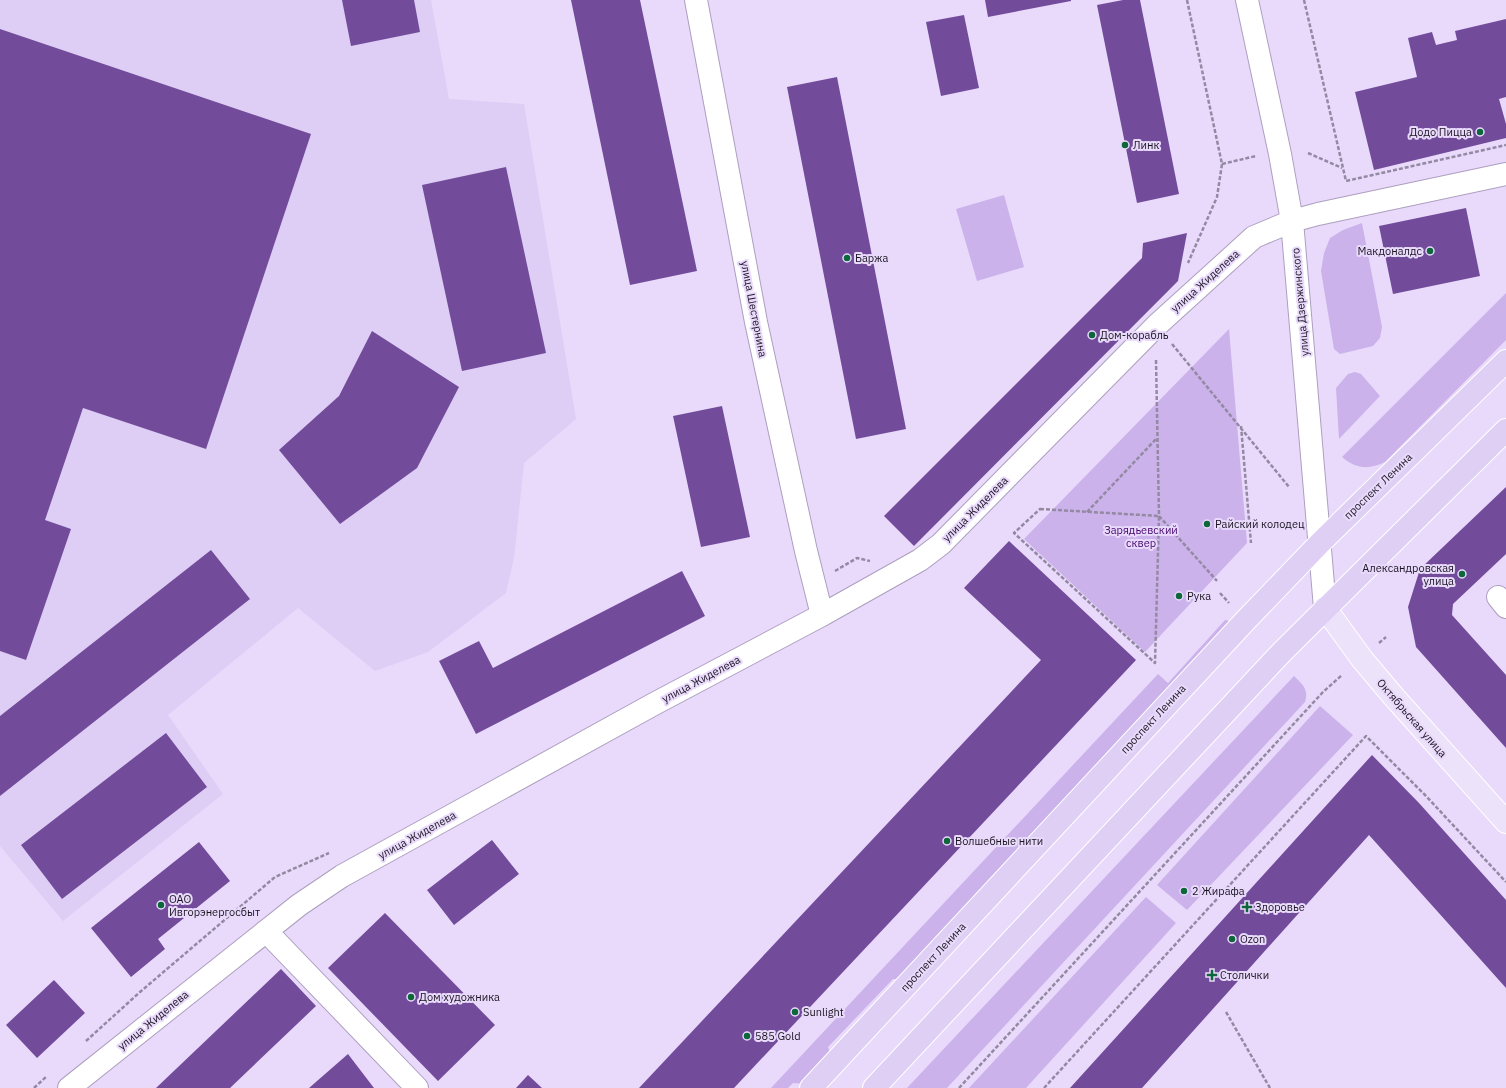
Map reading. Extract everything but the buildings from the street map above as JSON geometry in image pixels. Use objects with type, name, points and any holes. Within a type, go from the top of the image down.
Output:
[{"type":"highway","name":"проспект Ленина","points":[[811,1088],[1246,620],[1320,543],[1506,361]]},
{"type":"highway","points":[[874,1088],[1281,653],[1506,430]]},
{"type":"main road","name":"Октябрьская улица","points":[[1325,608],[1362,659],[1394,697],[1506,822]]},
{"type":"street","name":"улица Шестернина","points":[[696,0],[756,322],[806,551],[815,582],[822,615]]},
{"type":"street","name":"улица Дзержинского","points":[[1247,0],[1280,154],[1292,220],[1325,608]]},
{"type":"street","name":"улица Жиделева","points":[[69,1088],[299,905],[342,876],[647,708],[822,615],[920,560],[941,544],[1157,326],[1254,237],[1292,220],[1506,174]]},
{"type":"street","points":[[266,931],[417,1088]]},
{"type":"path","points":[[1186,267],[1217,197],[1222,164],[1187,0]]},
{"type":"path","points":[[1304,0],[1346,181],[1506,145]]},
{"type":"path","points":[[1308,153],[1342,168]]},
{"type":"path","points":[[1222,164],[1261,156]]},
{"type":"path","points":[[1157,326],[1241,426],[1290,488]]},
{"type":"path","points":[[1157,326],[1159,516],[1155,663],[1014,532],[1040,509],[1159,516],[1217,581]]},
{"type":"path","points":[[1241,426],[1251,544]]},
{"type":"path","points":[[1087,512],[1158,438]]},
{"type":"path","points":[[815,582],[858,558],[872,561]]},
{"type":"path","points":[[959,1088],[1323,692],[1342,676]]},
{"type":"path","points":[[1044,1088],[1366,736],[1426,796],[1506,882]]},
{"type":"path","points":[[1226,1012],[1270,1088]]},
{"type":"shaded area","points":[[0,0],[431,0],[449,99],[524,104],[576,419],[524,463],[514,558],[506,593],[428,652],[375,671],[298,608],[168,715],[223,794],[63,921],[0,846]]},
{"type":"green space","points":[[1004,195],[1024,267],[977,281],[956,209]]},
{"type":"green space","points":[[1362,223],[1382,327],[1380,338],[1373,346],[1340,354],[1334,349],[1321,271],[1324,253],[1330,238],[1343,230]]},
{"type":"green space","points":[[1506,293],[1506,340],[1385,462],[1379,465],[1363,467],[1352,464],[1342,457]]},
{"type":"green space","name":"Зарядьевский сквер","points":[[1229,329],[1247,543],[1145,652],[1024,539]]},
{"type":"green space","points":[[1355,372],[1361,374],[1380,396],[1339,439],[1336,388],[1348,374]]},
{"type":"green space","points":[[1225,620],[1235,622],[903,979],[893,979],[828,1047],[831,1055],[806,1084],[793,1083],[788,1088],[771,1088],[1158,674],[1168,683]]},
{"type":"green space","points":[[1294,676],[1304,687],[1306,694],[1305,702],[947,1088],[907,1088]]},
{"type":"green space","points":[[1320,706],[1353,735],[1187,910],[1157,885]]},
{"type":"green space","points":[[1146,897],[1176,923],[1026,1088],[969,1088]]},
{"type":"place","name":"Додо Пицца","points":[[1480,132]]},
{"type":"place","name":"Линк","points":[[1125,145]]},
{"type":"place","name":"Макдоналдс","points":[[1430,251]]},
{"type":"place","name":"Баржа","points":[[847,258]]},
{"type":"place","name":"Дом-корабль","points":[[1092,335]]},
{"type":"place","name":"Райский колодец","points":[[1207,524]]},
{"type":"place","name":"Александровская улица","points":[[1462,574]]},
{"type":"place","name":"Рука","points":[[1179,596]]},
{"type":"place","name":"Волшебные нити","points":[[947,841]]},
{"type":"place","name":"2 Жирафа","points":[[1184,891]]},
{"type":"place","name":"ОАО Ивгорэнергосбыт","points":[[161,905]]},
{"type":"place","name":"Здоровье","points":[[1247,907]]},
{"type":"place","name":"Ozon","points":[[1232,939]]},
{"type":"place","name":"Столички","points":[[1212,975]]},
{"type":"place","name":"Дом художника","points":[[411,997]]},
{"type":"place","name":"Sunlight","points":[[795,1012]]},
{"type":"place","name":"585 Gold","points":[[747,1036]]}]
